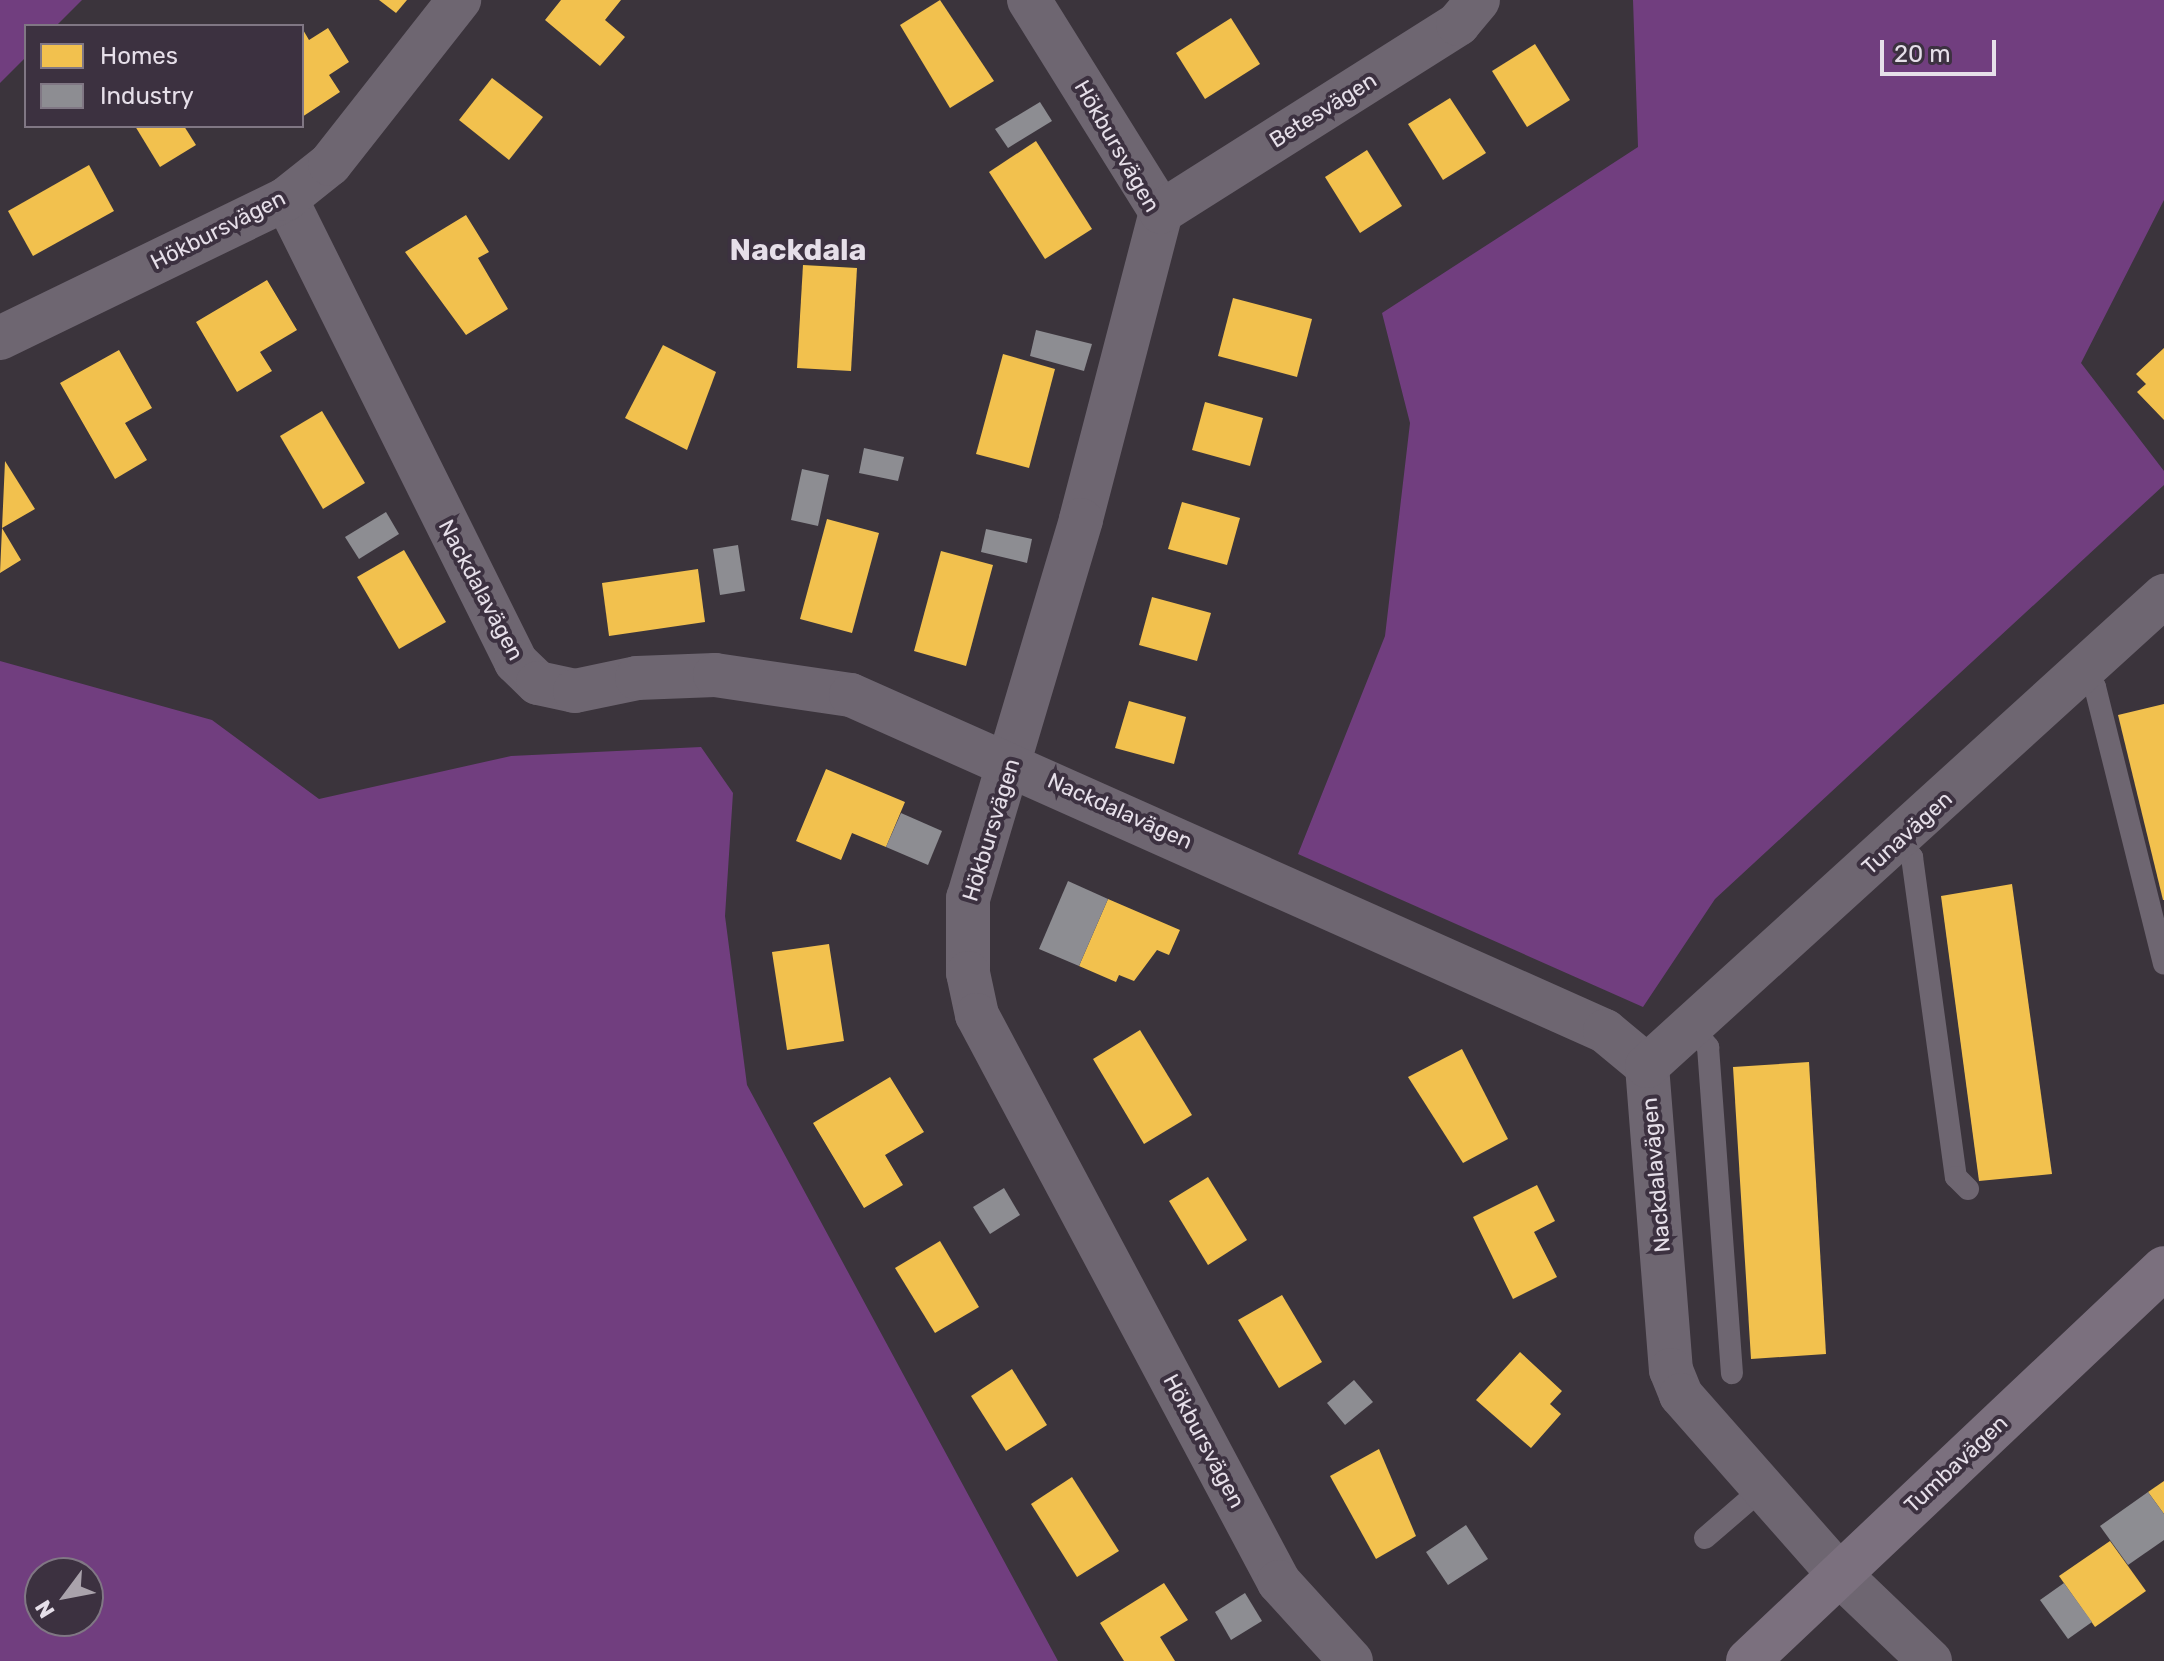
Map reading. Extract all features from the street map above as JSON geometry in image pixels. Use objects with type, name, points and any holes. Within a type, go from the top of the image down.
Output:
[{"type":"main road","name":"Tumbavägen","points":[[1748,1661],[2164,1268]]},
{"type":"street","name":"Hökbursvägen","points":[[0,338],[286,199],[330,164],[459,0]]},
{"type":"street","name":"Hökbursvägen","points":[[1029,0],[1161,212],[1012,763],[968,898],[964,936],[977,1015],[1279,1582],[1351,1661]]},
{"type":"street","name":"Betesvägen","points":[[1161,212],[1458,24],[1478,0]]},
{"type":"street","name":"Nackdalavägen","points":[[286,199],[516,662],[538,683],[575,691],[637,678],[715,675],[851,695],[1012,763],[1605,1031],[1647,1066],[1671,1370],[1681,1395],[1839,1574],[1930,1661]]},
{"type":"street","name":"Tunavägen","points":[[1647,1066],[1899,841],[2164,596]]},
{"type":"lane","points":[[2082,673],[2095,687],[2164,964]]},
{"type":"lane","points":[[1899,841],[1912,857],[1956,1177],[1968,1189]]},
{"type":"lane","points":[[1690,1026],[1708,1047],[1732,1373]]},
{"type":"lane","points":[[1705,1538],[1763,1488]]},
{"type":"shaded area","points":[[0,0],[82,0],[58,24],[24,24],[24,59],[0,83]]},
{"type":"shaded area","points":[[1633,0],[2164,0],[2164,200],[2081,363],[2164,471],[2164,485],[1715,899],[1643,1007],[1298,854],[1385,636],[1410,423],[1382,313],[1638,147]]},
{"type":"shaded area","points":[[0,661],[212,720],[319,799],[511,756],[701,747],[733,793],[725,916],[747,1085],[1058,1661],[0,1661]]},
{"type":"building: Homes","points":[[379,0],[407,0],[396,13]]},
{"type":"building: Homes","points":[[561,0],[621,0],[605,20],[625,37],[600,66],[545,20]]},
{"type":"building: Homes","points":[[940,0],[994,81],[950,108],[900,25]]},
{"type":"building: Homes","points":[[1231,18],[1260,64],[1205,99],[1176,53]]},
{"type":"building: Homes","points":[[328,28],[349,62],[329,75],[340,92],[304,116],[304,31],[309,40]]},
{"type":"building: Homes","points":[[1535,44],[1570,100],[1527,127],[1492,71]]},
{"type":"building: Homes","points":[[492,78],[543,117],[509,160],[459,120]]},
{"type":"building: Homes","points":[[1450,98],[1486,153],[1443,180],[1408,124]]},
{"type":"building: Homes","points":[[136,128],[185,128],[196,145],[160,167]]},
{"type":"building: Homes","points":[[1036,141],[1092,229],[1045,259],[989,172]]},
{"type":"building: Homes","points":[[1367,150],[1402,206],[1360,233],[1325,177]]},
{"type":"building: Homes","points":[[89,165],[114,211],[33,256],[8,211]]},
{"type":"building: Homes","points":[[466,215],[489,252],[478,258],[508,309],[466,335],[405,252]]},
{"type":"building: Homes","points":[[803,265],[857,268],[851,371],[797,368]]},
{"type":"building: Homes","points":[[267,280],[297,330],[260,352],[272,371],[237,392],[196,322]]},
{"type":"building: Homes","points":[[1233,298],[1312,319],[1297,377],[1218,356]]},
{"type":"building: Homes","points":[[663,345],[716,372],[687,450],[625,418]]},
{"type":"building: Homes","points":[[2164,348],[2164,420],[2137,392],[2146,384],[2136,374]]},
{"type":"building: Homes","points":[[119,350],[152,408],[125,423],[147,460],[115,479],[60,383]]},
{"type":"building: Homes","points":[[1003,354],[1055,369],[1029,468],[976,454]]},
{"type":"building: Homes","points":[[1205,402],[1263,418],[1250,466],[1192,450]]},
{"type":"building: Homes","points":[[322,411],[365,483],[323,509],[280,436]]},
{"type":"building: Homes","points":[[5,461],[35,509],[2,528]]},
{"type":"building: Homes","points":[[1182,502],[1240,518],[1227,565],[1168,549]]},
{"type":"building: Homes","points":[[827,519],[879,533],[852,633],[800,619]]},
{"type":"building: Homes","points":[[2,528],[21,560],[0,573]]},
{"type":"building: Homes","points":[[404,550],[446,622],[399,649],[357,577]]},
{"type":"building: Homes","points":[[941,551],[993,565],[966,666],[914,651]]},
{"type":"building: Homes","points":[[698,569],[705,622],[609,636],[602,583]]},
{"type":"building: Homes","points":[[1152,597],[1211,613],[1197,661],[1139,645]]},
{"type":"building: Homes","points":[[1129,701],[1186,717],[1174,764],[1115,748]]},
{"type":"building: Homes","points":[[2164,704],[2164,900],[2163,900],[2118,715]]},
{"type":"building: Homes","points":[[826,769],[905,802],[886,847],[852,833],[841,860],[796,841]]},
{"type":"building: Homes","points":[[2012,884],[2052,1174],[1979,1181],[1941,896]]},
{"type":"building: Homes","points":[[1108,899],[1180,930],[1169,955],[1157,950],[1134,981],[1119,975],[1116,982],[1079,966]]},
{"type":"building: Homes","points":[[829,944],[844,1041],[787,1050],[772,952]]},
{"type":"building: Homes","points":[[1140,1030],[1192,1115],[1144,1144],[1093,1059]]},
{"type":"building: Homes","points":[[1462,1049],[1508,1139],[1463,1163],[1408,1077]]},
{"type":"building: Homes","points":[[1809,1062],[1826,1354],[1751,1359],[1733,1067]]},
{"type":"building: Homes","points":[[890,1077],[924,1132],[885,1155],[903,1185],[864,1208],[813,1123]]},
{"type":"building: Homes","points":[[1208,1177],[1247,1240],[1208,1265],[1169,1201]]},
{"type":"building: Homes","points":[[1537,1185],[1555,1221],[1534,1232],[1557,1277],[1513,1299],[1473,1217]]},
{"type":"building: Homes","points":[[940,1241],[979,1307],[935,1333],[895,1268]]},
{"type":"building: Homes","points":[[1282,1295],[1322,1362],[1279,1388],[1238,1320]]},
{"type":"building: Homes","points":[[1520,1352],[1562,1391],[1550,1404],[1561,1414],[1531,1448],[1476,1400]]},
{"type":"building: Homes","points":[[1012,1369],[1047,1425],[1006,1451],[971,1396]]},
{"type":"building: Homes","points":[[1379,1449],[1416,1536],[1376,1559],[1330,1476]]},
{"type":"building: Homes","points":[[1072,1477],[1119,1551],[1077,1577],[1031,1504]]},
{"type":"building: Homes","points":[[2164,1481],[2164,1514],[2148,1492]]},
{"type":"building: Homes","points":[[2110,1541],[2146,1591],[2095,1627],[2059,1576]]},
{"type":"building: Homes","points":[[1164,1583],[1188,1620],[1160,1637],[1175,1661],[1124,1661],[1100,1623]]},
{"type":"building: Industry","points":[[1040,102],[1052,121],[1008,148],[995,129]]},
{"type":"building: Industry","points":[[1036,330],[1092,344],[1084,371],[1030,356]]},
{"type":"building: Industry","points":[[864,448],[904,457],[898,481],[859,473]]},
{"type":"building: Industry","points":[[802,469],[829,475],[818,526],[791,520]]},
{"type":"building: Industry","points":[[386,512],[399,534],[359,559],[345,537]]},
{"type":"building: Industry","points":[[986,529],[1032,539],[1027,563],[981,552]]},
{"type":"building: Industry","points":[[738,545],[745,591],[720,595],[713,549]]},
{"type":"building: Industry","points":[[901,813],[942,831],[928,865],[886,847]]},
{"type":"building: Industry","points":[[1068,881],[1108,899],[1079,966],[1039,949]]},
{"type":"building: Industry","points":[[1004,1188],[1020,1215],[990,1234],[973,1207]]},
{"type":"building: Industry","points":[[1354,1380],[1373,1402],[1345,1425],[1327,1403]]},
{"type":"building: Industry","points":[[2148,1492],[2164,1514],[2164,1540],[2128,1565],[2100,1526]]},
{"type":"building: Industry","points":[[1466,1525],[1488,1559],[1448,1585],[1426,1552]]},
{"type":"building: Industry","points":[[2064,1583],[2092,1622],[2068,1639],[2040,1600]]},
{"type":"building: Industry","points":[[1245,1593],[1262,1621],[1231,1640],[1215,1612]]},
{"type":"district","name":"Nackdala","points":[[798,250]]}]
